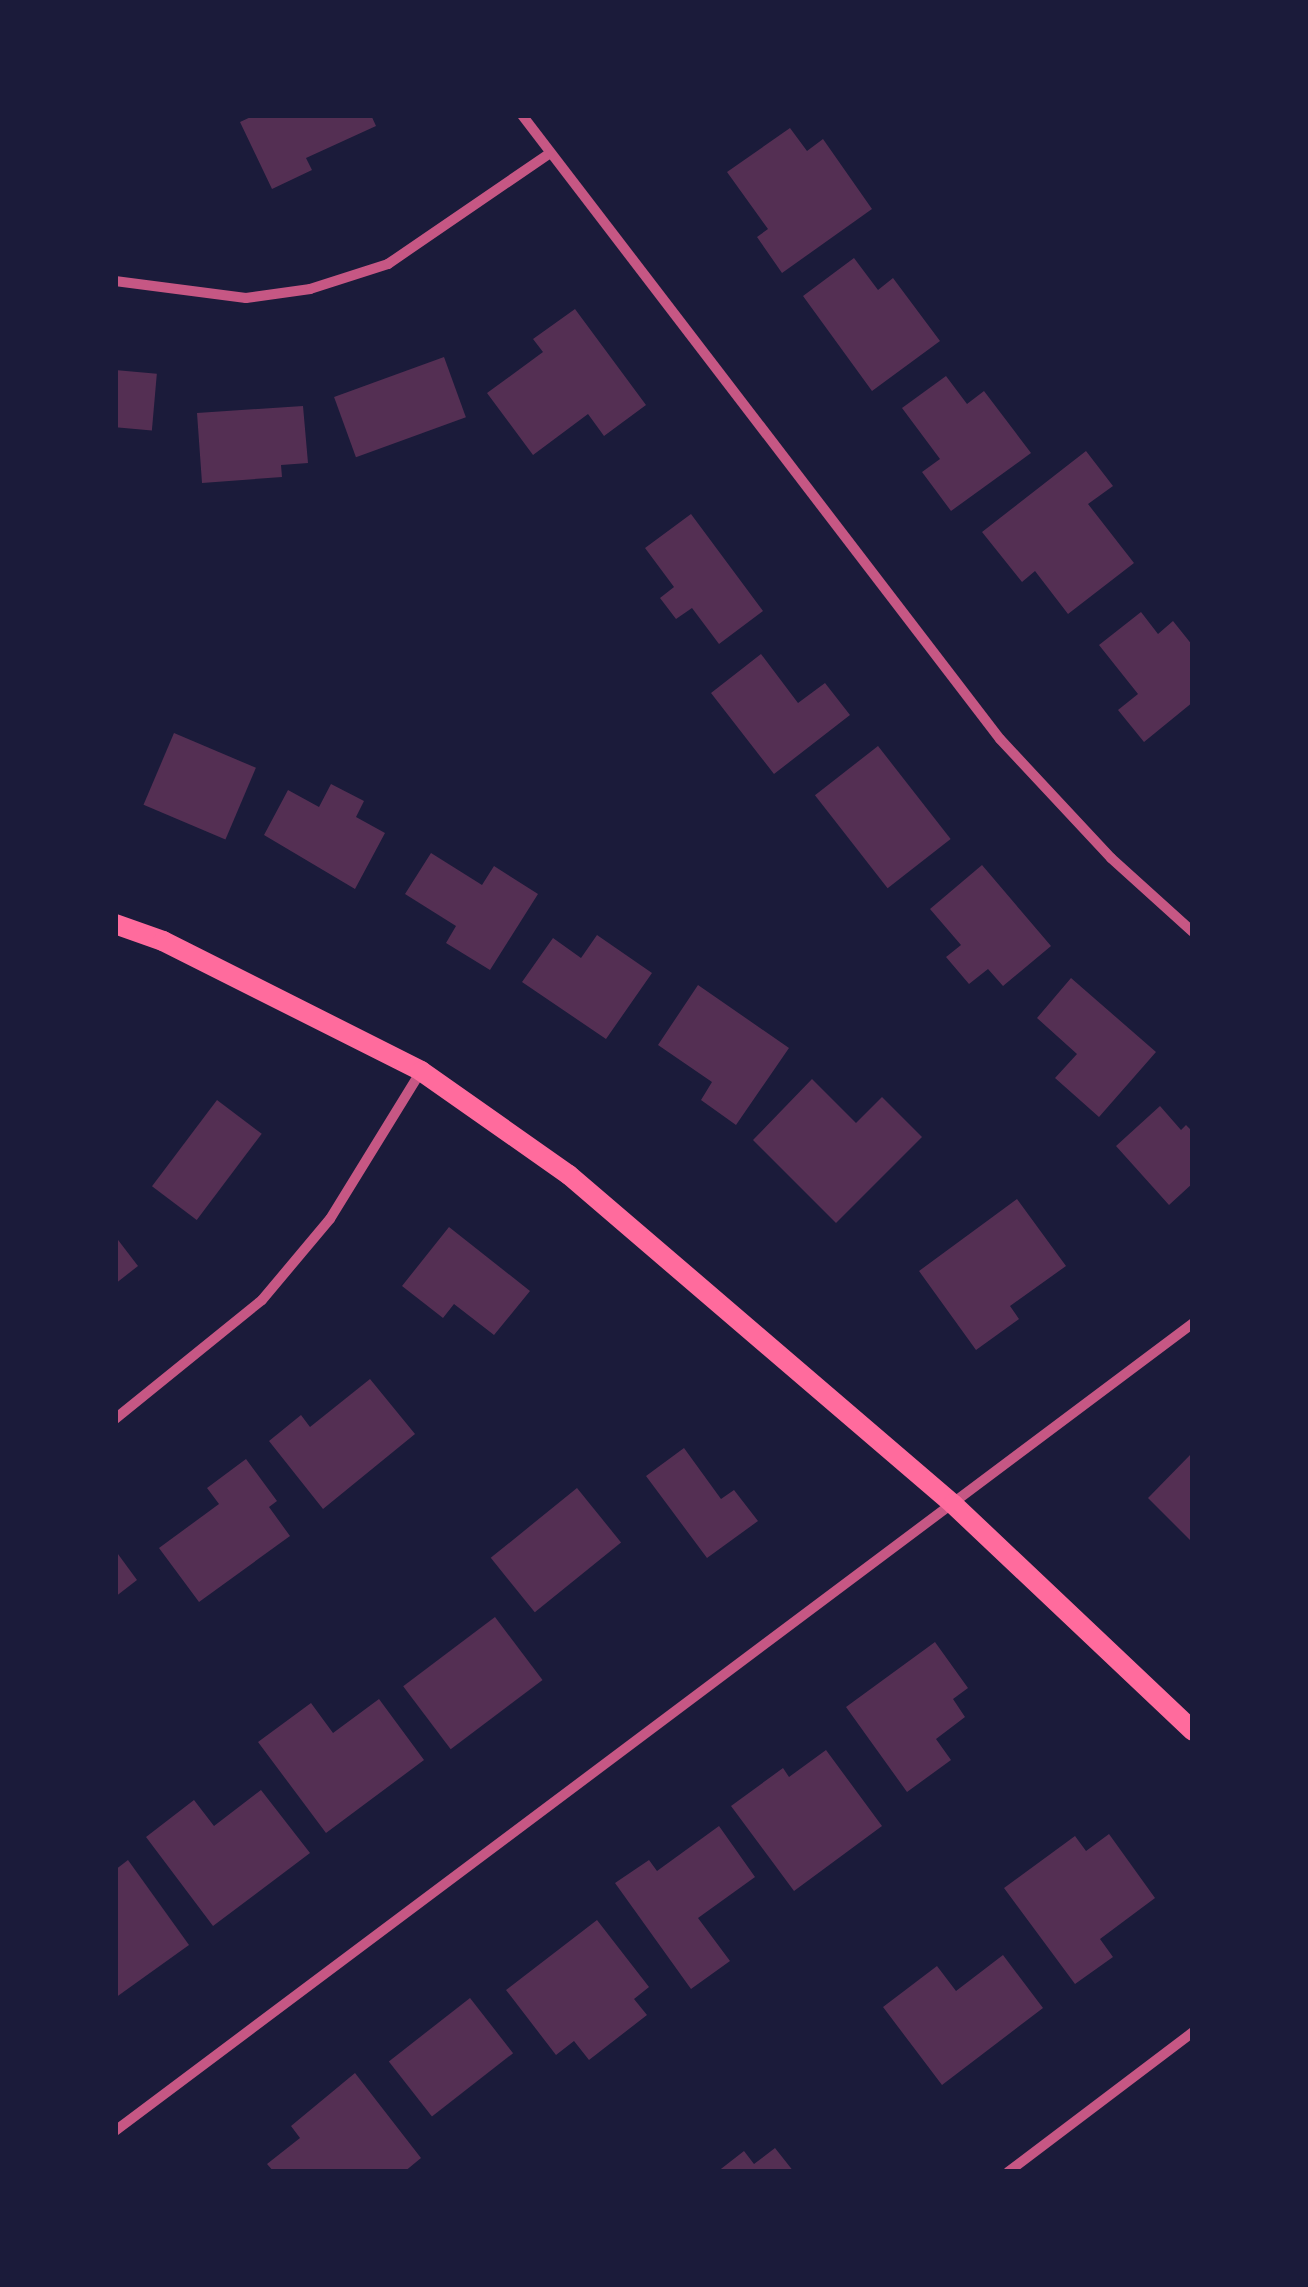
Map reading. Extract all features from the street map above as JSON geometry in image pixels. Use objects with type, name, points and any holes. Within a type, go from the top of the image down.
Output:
[{"type":"main road","points":[[115,924],[163,941],[420,1071],[584,1188],[953,1504],[1193,1732]]},
{"type":"street","points":[[522,115],[1000,739],[1111,858],[1193,932]]},
{"type":"street","points":[[115,281],[246,298],[310,289],[388,264],[550,153]]},
{"type":"street","points":[[115,1419],[262,1300],[330,1220],[420,1071]]},
{"type":"street","points":[[115,2132],[1193,1323]]},
{"type":"street","points":[[1008,2172],[1193,2032]]},
{"type":"building","points":[[255,115],[371,115],[376,126],[306,158],[312,170],[272,189],[240,122]]},
{"type":"building","points":[[790,128],[807,151],[823,139],[872,209],[782,273],[757,237],[768,229],[727,172]]},
{"type":"building","points":[[854,258],[878,290],[893,278],[940,341],[872,391],[803,296]]},
{"type":"building","points":[[575,309],[646,405],[604,436],[588,414],[533,455],[487,393],[543,352],[533,339]]},
{"type":"building","points":[[444,357],[466,417],[356,457],[334,397]]},
{"type":"building","points":[[115,370],[157,374],[152,430],[115,427]]},
{"type":"building","points":[[946,376],[967,404],[984,391],[1031,453],[951,511],[922,472],[940,459],[902,408]]},
{"type":"building","points":[[303,406],[308,463],[281,465],[282,477],[202,483],[197,413]]},
{"type":"building","points":[[1086,451],[1113,486],[1088,504],[1134,563],[1068,614],[1035,571],[1022,582],[982,532]]},
{"type":"building","points":[[691,514],[763,611],[719,644],[692,608],[676,619],[660,598],[674,587],[645,548]]},
{"type":"building","points":[[1141,612],[1158,634],[1173,621],[1193,646],[1193,702],[1144,742],[1118,710],[1138,694],[1099,645]]},
{"type":"building","points":[[761,654],[798,703],[825,683],[850,715],[774,774],[711,693]]},
{"type":"building","points":[[174,733],[256,768],[225,840],[144,805]]},
{"type":"building","points":[[878,746],[951,839],[888,888],[815,795]]},
{"type":"building","points":[[331,784],[364,801],[356,817],[385,833],[355,889],[264,835],[288,790],[319,807]]},
{"type":"building","points":[[431,853],[482,885],[494,866],[538,894],[490,970],[446,943],[456,926],[405,894]]},
{"type":"building","points":[[982,865],[1051,946],[1003,986],[988,969],[969,984],[946,957],[961,945],[930,909]]},
{"type":"building","points":[[597,935],[652,973],[606,1039],[522,982],[553,938],[581,958]]},
{"type":"building","points":[[1071,978],[1156,1052],[1099,1117],[1055,1078],[1077,1054],[1037,1018]]},
{"type":"building","points":[[698,985],[789,1048],[736,1125],[701,1100],[712,1082],[658,1045]]},
{"type":"building","points":[[812,1079],[856,1123],[882,1097],[922,1137],[836,1223],[753,1140]]},
{"type":"building","points":[[217,1100],[262,1134],[197,1220],[152,1186]]},
{"type":"building","points":[[1160,1106],[1181,1130],[1186,1125],[1193,1132],[1193,1183],[1169,1205],[1116,1146]]},
{"type":"building","points":[[1017,1199],[1066,1266],[1010,1306],[1019,1319],[976,1350],[919,1271]]},
{"type":"building","points":[[449,1227],[530,1291],[494,1335],[454,1304],[443,1318],[402,1286]]},
{"type":"building","points":[[115,1236],[138,1266],[115,1284]]},
{"type":"building","points":[[370,1379],[415,1434],[323,1509],[269,1441],[301,1415],[310,1427]]},
{"type":"building","points":[[684,1448],[721,1499],[734,1490],[758,1521],[707,1558],[646,1476]]},
{"type":"building","points":[[1193,1452],[1193,1543],[1148,1498]]},
{"type":"building","points":[[246,1459],[277,1501],[269,1507],[290,1536],[199,1602],[159,1548],[219,1504],[207,1488]]},
{"type":"building","points":[[577,1488],[621,1542],[535,1612],[491,1558]]},
{"type":"building","points":[[115,1550],[137,1580],[115,1597]]},
{"type":"building","points":[[495,1617],[543,1680],[451,1749],[403,1686]]},
{"type":"building","points":[[935,1642],[968,1688],[953,1699],[965,1717],[936,1739],[951,1760],[907,1792],[846,1707]]},
{"type":"building","points":[[379,1699],[424,1760],[326,1833],[258,1742],[311,1703],[333,1733]]},
{"type":"building","points":[[826,1750],[882,1826],[794,1891],[731,1806],[783,1768],[789,1777]]},
{"type":"building","points":[[261,1790],[310,1853],[213,1926],[146,1837],[194,1800],[214,1826]]},
{"type":"building","points":[[719,1826],[755,1877],[698,1918],[730,1961],[691,1989],[615,1883],[649,1860],[657,1871]]},
{"type":"building","points":[[1109,1834],[1155,1898],[1100,1939],[1113,1957],[1075,1984],[1004,1888],[1075,1836],[1086,1851]]},
{"type":"building","points":[[128,1860],[189,1945],[115,1998],[115,1870]]},
{"type":"building","points":[[597,1920],[649,1987],[634,1999],[647,2015],[589,2060],[574,2041],[556,2055],[506,1990]]},
{"type":"building","points":[[1003,1955],[1043,2008],[942,2085],[883,2007],[937,1966],[956,1991]]},
{"type":"building","points":[[470,1998],[513,2053],[432,2117],[389,2061]]},
{"type":"building","points":[[355,2073],[421,2158],[404,2172],[274,2172],[267,2164],[300,2138],[291,2126]]},
{"type":"building","points":[[775,2148],[794,2172],[717,2172],[744,2151],[754,2164]]}]
